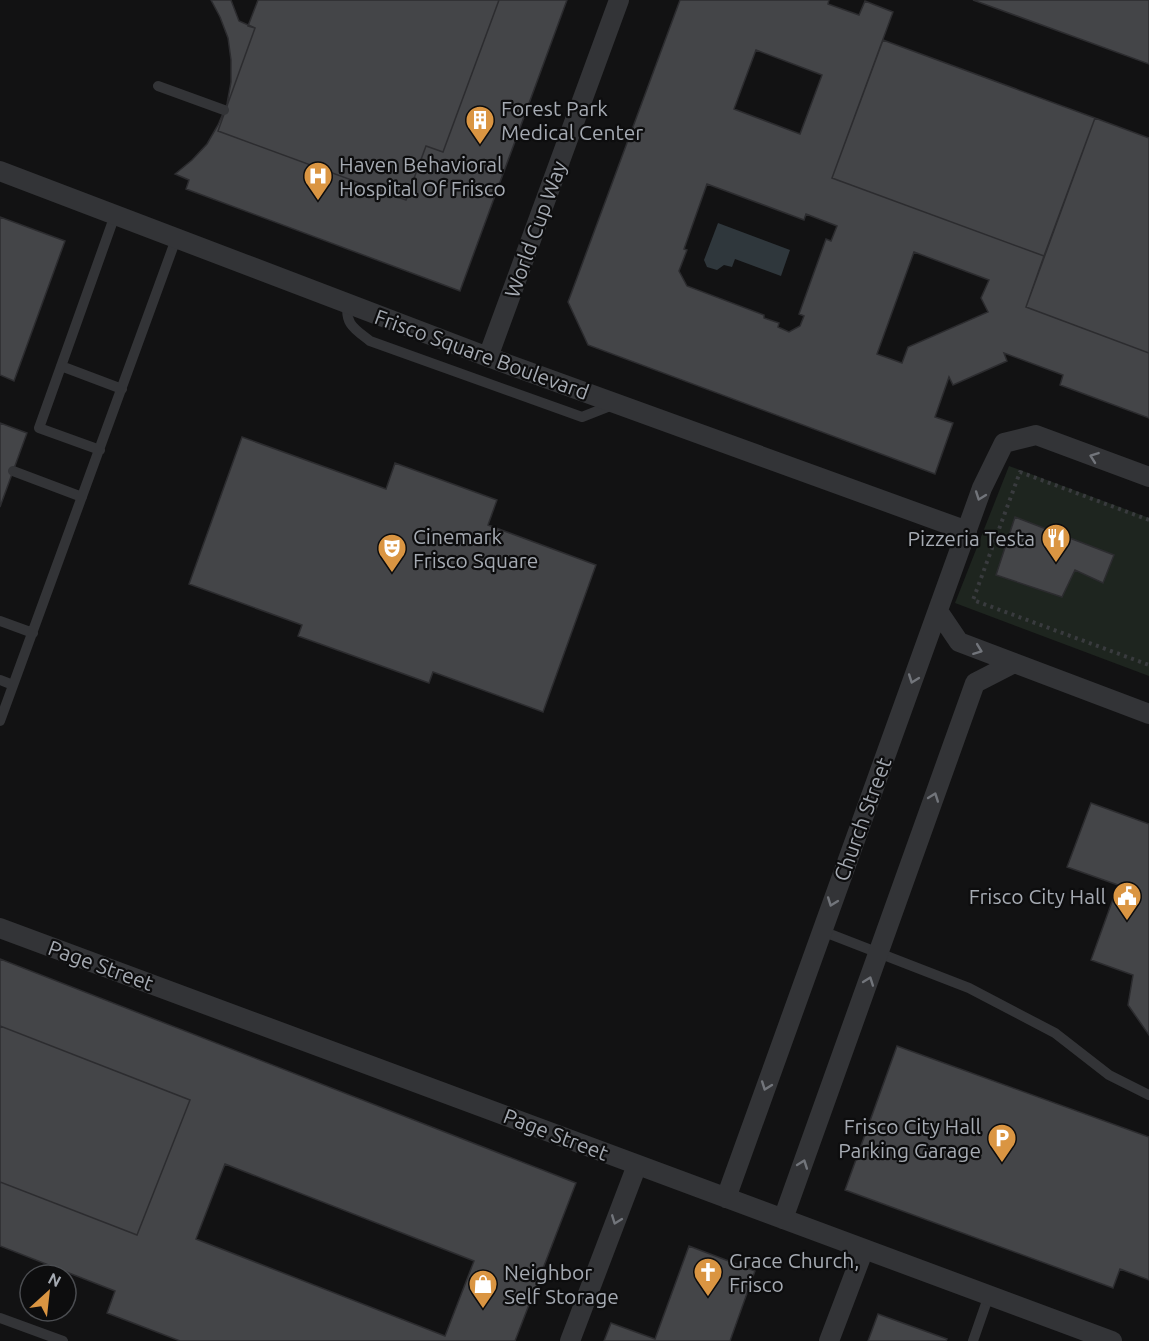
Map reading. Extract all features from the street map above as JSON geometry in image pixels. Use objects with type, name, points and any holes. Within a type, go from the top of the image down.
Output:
[{"type":"street","name":"World Cup Way","points":[[488,357],[619,0]]},
{"type":"street","name":"Frisco Square Boulevard","points":[[0,171],[488,357],[967,531]]},
{"type":"street","name":"Church Street","points":[[726,1198],[982,488],[1004,443],[1036,435],[1149,477]]},
{"type":"street","points":[[938,611],[959,642],[1149,714]]},
{"type":"street","points":[[783,1219],[975,683],[1014,663]]},
{"type":"street","name":"Page Street","points":[[0,928],[1112,1341]]},
{"type":"street","points":[[570,1341],[637,1165]]},
{"type":"street","points":[[829,1341],[864,1249]]},
{"type":"lane","points":[[158,86],[224,110]]},
{"type":"lane","points":[[100,450],[39,428],[115,215]]},
{"type":"lane","points":[[0,721],[177,238]]},
{"type":"lane","points":[[348,303],[346,314],[352,328],[370,341],[582,417],[617,404]]},
{"type":"lane","points":[[61,366],[122,389]]},
{"type":"lane","points":[[13,471],[82,497]]},
{"type":"lane","points":[[0,621],[33,633]]},
{"type":"lane","points":[[0,680],[14,685]]},
{"type":"lane","points":[[822,931],[969,988],[1055,1033],[1109,1075],[1149,1095]]},
{"type":"lane","points":[[973,1341],[989,1295]]},
{"type":"lane","points":[[0,1318],[63,1341]]},
{"type":"path","points":[[1149,520],[1020,472],[973,600],[1149,665]]},
{"type":"shaded area","points":[[718,223],[790,250],[781,276],[735,259],[732,267],[724,265],[717,270],[707,267],[704,260]]},
{"type":"shaded area","points":[[1009,466],[1149,518],[1149,676],[955,603]]},
{"type":"building","name":"Forest Park Medical Center","points":[[211,0],[231,0],[239,21],[255,28],[218,131],[406,200],[426,146],[443,152],[499,0],[567,0],[460,291],[186,189],[189,180],[175,174],[207,144],[227,104],[231,82],[228,38]]},
{"type":"building","points":[[258,0],[499,0],[443,152],[426,146],[406,200],[218,131],[255,28],[248,26]]},
{"type":"building","points":[[680,0],[829,0],[828,4],[859,15],[865,1],[893,12],[832,178],[1044,256],[1026,307],[1149,353],[1149,418],[1060,385],[1063,375],[1004,353],[1007,361],[953,385],[949,377],[935,417],[953,423],[935,474],[588,345],[568,302]],"holes":[[[756,50],[822,75],[800,134],[734,109]],[[707,184],[804,220],[806,214],[837,226],[831,241],[826,239],[799,314],[804,316],[800,326],[789,332],[778,327],[779,323],[764,318],[764,315],[687,286],[679,271],[687,250],[684,249]],[[914,252],[989,280],[981,298],[988,312],[908,347],[902,363],[877,354]]]},
{"type":"building","points":[[973,0],[1149,0],[1149,64]]},
{"type":"building","points":[[883,40],[1095,118],[1044,256],[832,178]]},
{"type":"building","points":[[1095,118],[1149,138],[1149,353],[1026,307]]},
{"type":"building","points":[[0,217],[65,241],[14,381],[0,375]]},
{"type":"building","points":[[0,423],[27,433],[0,507]]},
{"type":"building","name":"Cinemark Frisco Square","points":[[242,437],[386,489],[395,463],[497,500],[488,525],[596,565],[543,712],[433,672],[429,683],[298,636],[302,625],[189,584]]},
{"type":"building","name":"Pizzeria Testa","points":[[1015,517],[1114,555],[1103,583],[1075,570],[1062,597],[996,575]]},
{"type":"building","name":"Frisco City Hall","points":[[1091,803],[1149,824],[1149,1035],[1128,1005],[1133,975],[1091,960],[1118,885],[1067,867]]},
{"type":"building","points":[[0,959],[576,1183],[515,1341],[180,1341],[107,1313],[115,1291],[78,1277],[78,1263],[43,1263],[0,1246],[0,1182],[137,1235],[190,1100],[0,1026]],"holes":[[[225,1164],[474,1261],[445,1336],[196,1239]]]},
{"type":"building","points":[[0,1026],[190,1100],[137,1235],[0,1182]]},
{"type":"building","name":"Frisco City Hall Parking Garage","points":[[897,1046],[1149,1137],[1149,1280],[1120,1269],[1113,1288],[845,1190]]},
{"type":"building","name":"Grace Church, Frisco","points":[[689,1246],[755,1271],[730,1341],[604,1341],[611,1323],[655,1339]]},
{"type":"building","points":[[878,1314],[947,1339],[946,1341],[868,1341]]},
{"type":"place","name":"Forest Park Medical Center","points":[[480,146]]},
{"type":"place","name":"Haven Behavioral Hospital Of Frisco","points":[[318,202]]},
{"type":"place","name":"Pizzeria Testa","points":[[1056,564]]},
{"type":"place","name":"Cinemark Frisco Square","points":[[392,574]]},
{"type":"place","name":"Frisco City Hall","points":[[1127,922]]},
{"type":"place","name":"Frisco City Hall Parking Garage","points":[[1002,1164]]},
{"type":"place","name":"Grace Church, Frisco","points":[[708,1298]]},
{"type":"place","name":"Neighbor Self Storage","points":[[483,1310]]}]
